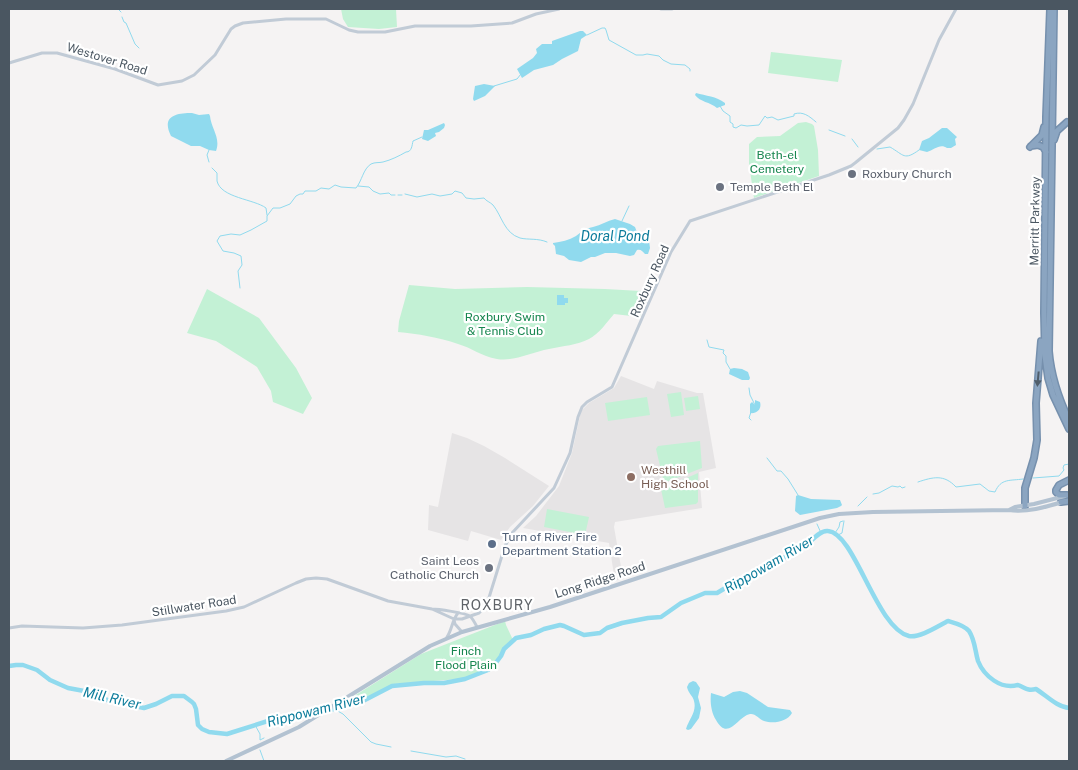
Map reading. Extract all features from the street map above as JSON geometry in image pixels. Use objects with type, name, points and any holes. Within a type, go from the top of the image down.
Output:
[{"type":"highway","name":"Merritt Parkway","points":[[1052,9],[1046,152],[1045,356],[1053,395],[1069,429]]},
{"type":"highway","name":"Merritt Parkway","points":[[1049,116],[1052,148],[1049,351],[1056,389],[1069,420]]},
{"type":"highway","points":[[1046,152],[1041,146],[1030,146],[1042,136],[1049,116],[1058,122],[1067,122],[1057,131],[1052,148]]},
{"type":"highway","points":[[1025,506],[1025,488],[1037,440],[1036,403],[1044,313]]},
{"type":"highway","points":[[1069,480],[1056,490],[1059,495],[1069,497]]},
{"type":"highway","points":[[1062,502],[1069,497]]},
{"type":"main road","name":"Long Ridge Road","points":[[1009,510],[1069,497]]},
{"type":"main road","name":"Long Ridge Road","points":[[226,761],[283,735],[430,646],[462,632],[550,607],[805,522],[845,514],[1016,511],[1062,502]]},
{"type":"street","name":"Westover Road","points":[[9,63],[42,53],[57,52],[115,69],[158,85],[182,81],[194,75],[216,54],[231,29],[243,23],[286,19],[326,19],[349,30],[358,32],[386,32],[415,26],[471,26],[512,23],[536,14],[559,9]]},
{"type":"street","points":[[661,9],[672,9]]},
{"type":"street","name":"Roxbury Road","points":[[470,616],[479,613],[486,604],[505,546],[512,533],[554,488],[570,453],[582,407],[587,402],[612,388],[671,252],[690,221],[829,175],[855,163],[894,132],[904,120],[913,104],[939,40],[956,9]]},
{"type":"street","name":"Stillwater Road","points":[[9,628],[22,626],[83,628],[115,626],[226,611],[244,607],[306,579],[316,578],[327,579],[388,601],[470,616]]},
{"type":"street","name":"Stillwater Road","points":[[432,609],[454,619]]},
{"type":"street","points":[[448,638],[458,613]]},
{"type":"street","points":[[454,619],[470,616],[477,627]]},
{"type":"street","points":[[454,619],[455,624],[462,632]]},
{"type":"shaded area","name":"Westhill High School","points":[[621,376],[654,389],[657,381],[697,393],[703,393],[716,468],[699,472],[702,508],[615,522],[614,527],[623,578],[615,581],[609,543],[523,528],[536,516],[559,486],[572,453],[581,411],[589,403],[614,388]]},
{"type":"shaded area","points":[[452,433],[484,446],[549,486],[533,506],[510,527],[501,540],[471,531],[468,541],[428,530],[429,505],[438,507]]},
{"type":"green space","points":[[341,9],[396,9],[397,27],[379,29],[348,27],[343,19]]},
{"type":"green space","points":[[771,52],[842,60],[838,82],[768,73]]},
{"type":"green space","name":"Beth-el Cemetery","points":[[806,122],[814,126],[818,150],[819,176],[754,198],[749,164],[749,144],[757,137],[780,136],[798,123]]},
{"type":"green space","name":"Roxbury Swim & Tennis Club","points":[[409,285],[455,289],[527,287],[605,289],[641,291],[650,294],[640,317],[614,314],[603,328],[589,339],[575,344],[503,360],[486,356],[443,339],[398,332],[399,321]]},
{"type":"green space","points":[[207,289],[259,318],[296,368],[312,398],[303,414],[273,402],[271,391],[257,367],[216,341],[187,333]]},
{"type":"green space","points":[[681,392],[684,415],[671,417],[667,394]]},
{"type":"green space","points":[[698,396],[700,409],[686,411],[684,398]]},
{"type":"green space","points":[[647,397],[650,415],[608,421],[605,403]]},
{"type":"green space","points":[[700,441],[702,468],[664,483],[656,449],[658,446]]},
{"type":"green space","points":[[698,473],[698,502],[696,504],[665,508],[661,489]]},
{"type":"green space","points":[[547,509],[589,517],[585,535],[544,527]]},
{"type":"green space","name":"Finch Flood Plain","points":[[505,621],[513,640],[498,660],[472,678],[395,684],[371,699],[340,710],[335,708],[421,654]]},
{"type":"water","points":[[580,31],[587,35],[581,39],[578,51],[553,65],[534,70],[522,78],[517,69],[533,58],[537,53],[536,49],[542,44],[552,44],[552,41]]},
{"type":"water","points":[[484,84],[495,86],[485,96],[474,101],[475,86]]},
{"type":"water","points":[[696,93],[711,96],[725,103],[725,105],[717,108],[700,99],[695,95]]},
{"type":"water","points":[[192,113],[199,115],[209,114],[217,137],[216,151],[200,146],[191,146],[171,136],[168,129],[169,120],[176,115]]},
{"type":"water","points":[[444,123],[444,128],[435,133],[436,136],[428,141],[422,139],[424,130]]},
{"type":"water","points":[[942,128],[947,128],[957,137],[955,139],[956,145],[951,148],[942,146],[927,152],[919,150],[922,141]]},
{"type":"water","name":"Doral Pond","points":[[615,219],[635,227],[638,235],[649,241],[650,248],[648,254],[641,250],[637,250],[634,255],[630,256],[605,253],[581,262],[569,260],[564,256],[556,254],[553,243],[571,239],[586,229]]},
{"type":"water","points":[[557,295],[564,295],[564,298],[568,298],[568,303],[557,305]]},
{"type":"water","points":[[734,368],[748,372],[749,380],[742,380],[729,374],[730,369]]},
{"type":"water","points":[[755,400],[760,402],[760,409],[755,413],[750,413],[750,404],[752,402],[755,405]]},
{"type":"water","points":[[796,496],[811,499],[840,500],[842,505],[837,508],[800,515],[795,511]]},
{"type":"water","points":[[693,681],[700,688],[698,697],[701,708],[699,718],[691,729],[688,730],[686,729],[694,712],[695,705],[687,687]]},
{"type":"water","points":[[733,692],[747,693],[768,707],[790,710],[792,713],[780,722],[764,721],[750,714],[733,726],[725,729],[720,726],[713,714],[711,693],[724,697]]},
{"type":"waterway","points":[[118,9],[121,12]]},
{"type":"waterway","points":[[122,17],[135,44],[139,48]]},
{"type":"waterway","points":[[587,35],[605,28],[609,40],[636,55],[659,56],[671,64],[685,65],[690,71]]},
{"type":"waterway","points":[[494,86],[517,79],[521,74]]},
{"type":"waterway","points":[[720,106],[730,116],[730,122],[736,128],[741,125],[759,125],[765,116],[778,120],[794,116],[797,113],[806,115],[816,122]]},
{"type":"waterway","points":[[829,130],[845,136]]},
{"type":"waterway","points":[[240,288],[238,271],[242,265],[241,256],[223,251],[217,241],[220,236],[240,235],[251,230],[267,221],[267,216],[273,208],[280,208],[290,204],[296,196],[303,194],[305,191],[316,191],[321,188],[329,189],[335,185],[356,188],[366,169],[371,164],[386,161],[408,152],[413,141],[422,137]]},
{"type":"waterway","points":[[852,139],[858,147]]},
{"type":"waterway","points":[[877,149],[890,147],[904,156],[919,150]]},
{"type":"waterway","points":[[209,150],[207,155],[209,162]]},
{"type":"waterway","points":[[212,168],[217,173],[217,181],[220,187],[231,195],[261,205],[266,208],[267,215]]},
{"type":"waterway","points":[[358,186],[369,187],[380,194],[389,193],[395,195]]},
{"type":"waterway","points":[[405,194],[417,197],[432,194],[440,196],[452,194],[455,191],[462,193],[466,198],[484,198],[493,205],[507,228],[515,236],[547,242]]},
{"type":"waterway","points":[[622,221],[629,206]]},
{"type":"waterway","points":[[707,340],[709,347],[724,350],[723,353],[726,356],[726,362],[730,369]]},
{"type":"waterway","points":[[749,388],[755,406]]},
{"type":"waterway","points":[[751,412],[749,418],[751,420]]},
{"type":"waterway","points":[[767,458],[777,471],[781,471],[788,479],[798,495]]},
{"type":"waterway","points":[[1033,478],[1059,476],[1064,470],[1064,465],[1069,464]]},
{"type":"waterway","points":[[918,482],[943,478],[956,487],[980,484],[989,491],[995,492],[1003,482],[1023,479]]},
{"type":"waterway","points":[[873,494],[892,486],[905,487]]},
{"type":"waterway","points":[[858,506],[867,497]]},
{"type":"waterway","points":[[835,533],[840,522],[843,521]]},
{"type":"waterway","points":[[838,535],[842,533],[844,521]]},
{"type":"waterway","points":[[817,524],[821,533]]},
{"type":"waterway","name":"Rippowam River","points":[[9,666],[23,665],[37,670],[50,680],[68,688],[95,693],[109,701],[144,708],[172,696],[184,696],[194,704],[198,725],[202,729],[209,732],[227,734],[271,720],[334,709],[363,701],[392,686],[444,683],[465,679],[488,670],[495,664],[504,649],[516,638],[531,635],[544,629],[560,625],[584,635],[600,633],[607,628],[622,623],[661,617],[681,603],[705,593],[717,593],[737,581],[742,582],[809,543],[820,533],[828,531],[838,536],[847,547],[876,600],[897,629],[909,636],[913,636],[929,631],[948,621],[962,626],[971,634],[978,661],[989,677],[999,684],[1018,685],[1028,689],[1036,689],[1056,703],[1069,708]]},
{"type":"waterway","points":[[334,709],[343,714],[371,742],[391,747]]},
{"type":"waterway","points":[[255,725],[260,734],[260,740],[264,738]]},
{"type":"waterway","points":[[260,750],[264,761]]},
{"type":"waterway","points":[[411,751],[446,757],[456,756],[465,759]]},
{"type":"place","name":"Roxbury Church","points":[[852,174]]},
{"type":"place","name":"Temple Beth El","points":[[720,187]]},
{"type":"place","name":"Westhill High School","points":[[631,477]]},
{"type":"place","name":"Turn of River Fire Department Station 2","points":[[492,544]]},
{"type":"place","name":"Saint Leos Catholic Church","points":[[489,568]]},
{"type":"district","name":"ROXBURY","points":[[497,605]]},
{"type":"water label","name":"Mill River","points":[[112,698]]}]
